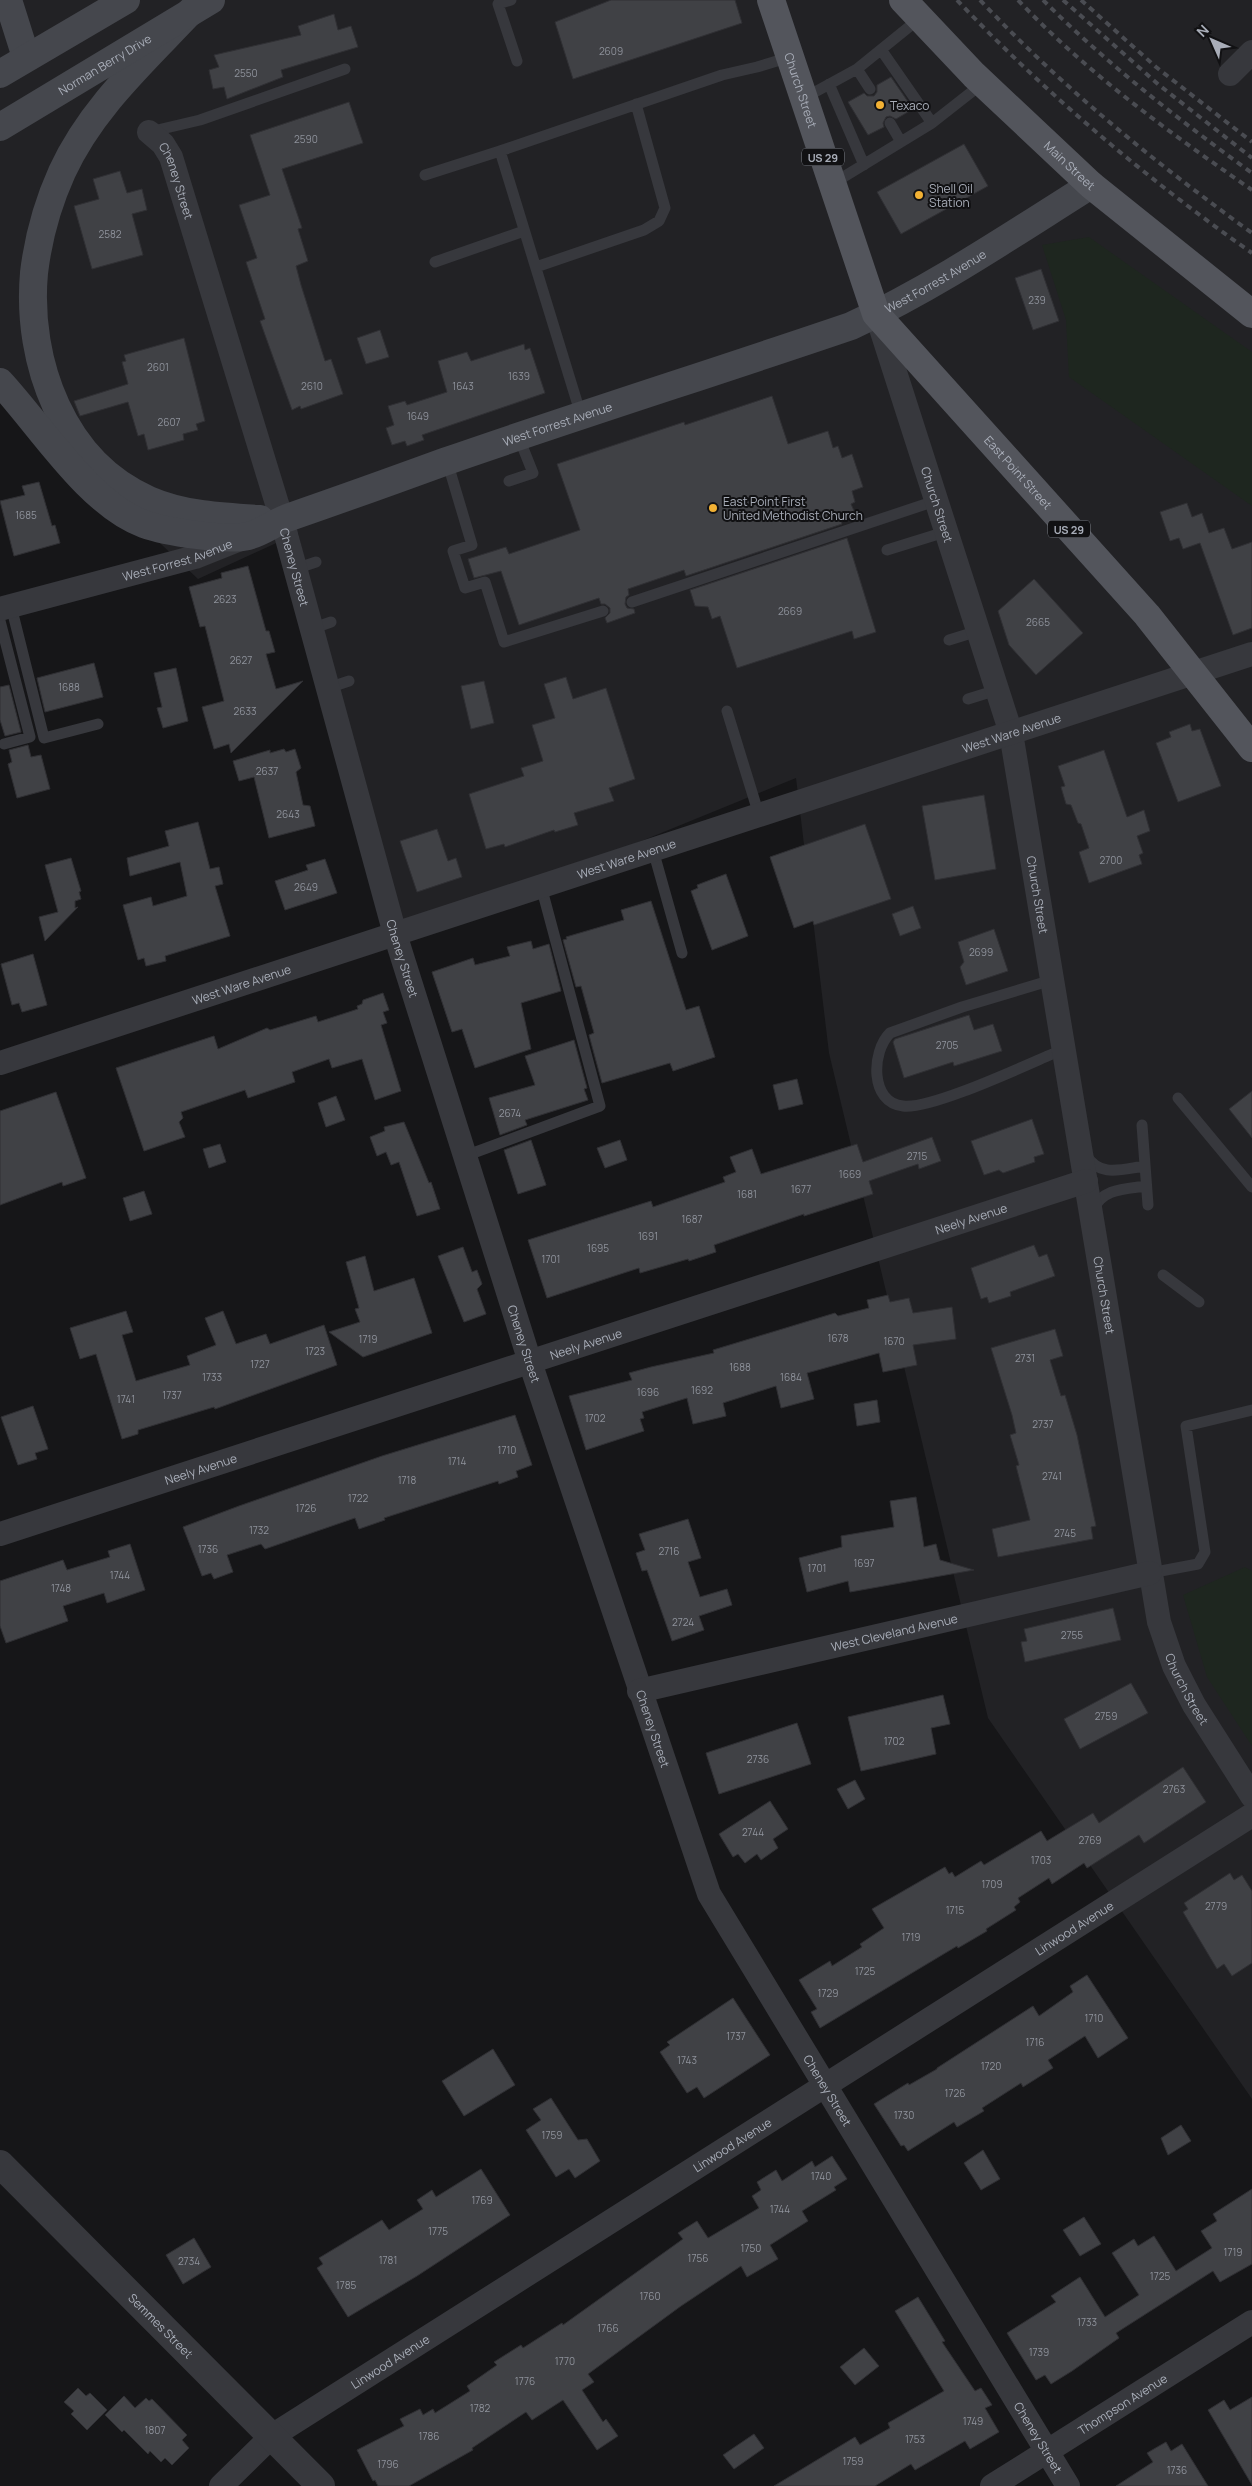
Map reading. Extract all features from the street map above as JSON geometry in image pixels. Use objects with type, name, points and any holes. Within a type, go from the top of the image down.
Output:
[{"type":"main road","points":[[8,0],[26,57]]},
{"type":"main road","points":[[0,74],[126,0]]},
{"type":"main road","name":"Church Street","points":[[774,3],[803,98],[876,314]]},
{"type":"main road","points":[[201,5],[110,98],[78,142],[63,171],[50,202],[34,274],[34,308],[39,354],[52,399],[66,425],[90,460],[117,483],[135,494],[167,507],[226,517],[282,520]]},
{"type":"main road","name":"Norman Berry Drive","points":[[0,127],[201,5]]},
{"type":"main road","name":"Main Street","points":[[911,9],[983,83],[1091,185],[1252,314]]},
{"type":"main road","name":"West Forrest Avenue","points":[[248,536],[282,520],[447,462],[851,326],[876,314],[986,251],[1091,185]]},
{"type":"main road","name":"East Point Street","points":[[876,314],[1147,615],[1252,748]]},
{"type":"main road","points":[[0,382],[77,474],[97,494],[123,513],[142,524],[163,530],[202,535],[248,536]]},
{"type":"street","points":[[1230,74],[1252,52]]},
{"type":"street","name":"Cheney Street","points":[[149,132],[163,144],[171,157],[282,520],[305,566],[338,685],[395,934],[530,1362],[639,1691],[709,1894],[823,2085],[1068,2486]]},
{"type":"street","name":"Church Street","points":[[876,314],[1011,733],[1159,1622],[1174,1666],[1194,1705],[1252,1796]]},
{"type":"street","name":"West Forrest Avenue","points":[[4,612],[195,557],[248,536]]},
{"type":"street","name":"West Ware Avenue","points":[[0,1063],[1252,654]]},
{"type":"street","name":"Neely Avenue","points":[[1,1530],[530,1362],[1086,1181]]},
{"type":"street","name":"West Cleveland Avenue","points":[[639,1691],[1150,1573]]},
{"type":"street","name":"Linwood Avenue","points":[[221,2486],[272,2436],[823,2085],[1252,1815]]},
{"type":"street","name":"Semmes Street","points":[[0,2164],[321,2486]]},
{"type":"street","name":"Thompson Avenue","points":[[992,2486],[1252,2322]]},
{"type":"lane","points":[[510,0],[498,4],[517,61]]},
{"type":"lane","points":[[803,98],[857,68],[882,51],[911,9]]},
{"type":"lane","points":[[882,51],[932,123]]},
{"type":"lane","points":[[425,175],[500,152],[722,75],[790,57]]},
{"type":"lane","points":[[857,68],[870,89]]},
{"type":"lane","points":[[149,132],[200,120],[344,69]]},
{"type":"lane","points":[[832,184],[932,123],[983,83]]},
{"type":"lane","points":[[829,84],[864,165]]},
{"type":"lane","points":[[536,267],[644,230],[658,221],[665,208],[636,104]]},
{"type":"lane","points":[[890,123],[901,142]]},
{"type":"lane","points":[[500,152],[582,417]]},
{"type":"lane","points":[[435,262],[524,231]]},
{"type":"lane","points":[[509,481],[533,473],[519,438]]},
{"type":"lane","points":[[447,462],[472,545],[453,551],[465,588],[485,582],[504,642],[603,611]]},
{"type":"lane","points":[[632,602],[935,501]]},
{"type":"lane","points":[[886,550],[945,532]]},
{"type":"lane","points":[[4,612],[44,738],[98,724]]},
{"type":"lane","points":[[4,612],[30,737],[4,744]]},
{"type":"lane","points":[[949,640],[978,631]]},
{"type":"lane","points":[[968,699],[997,690]]},
{"type":"lane","points":[[727,711],[759,815]]},
{"type":"lane","points":[[653,850],[682,953]]},
{"type":"lane","points":[[465,1156],[600,1106],[541,886]]},
{"type":"lane","points":[[1052,980],[962,1007],[890,1033],[883,1040],[878,1051],[878,1083],[885,1097],[893,1104],[905,1107],[937,1100],[1064,1050]]},
{"type":"lane","points":[[1178,1098],[1252,1187]]},
{"type":"lane","points":[[1142,1125],[1148,1205]]},
{"type":"lane","points":[[1080,1145],[1097,1167],[1109,1172],[1144,1166]]},
{"type":"lane","points":[[1091,1214],[1095,1205],[1104,1195],[1111,1191],[1146,1186]]},
{"type":"lane","points":[[1162,1275],[1199,1302]]},
{"type":"lane","points":[[1150,1573],[1198,1564],[1205,1552],[1186,1426],[1252,1410]]},
{"type":"shaded area","points":[[0,0],[1252,0],[1252,2099],[988,1718],[829,1053],[796,778],[399,940],[298,533],[198,579],[0,392]]},
{"type":"shaded area","points":[[1089,237],[1252,352],[1252,506],[1069,377],[1066,320],[1042,245]]},
{"type":"shaded area","points":[[1245,1567],[1252,1571],[1252,1746],[1207,1677],[1183,1595]]},
{"type":"building","points":[[611,0],[735,0],[742,23],[573,79],[555,22]]},
{"type":"building","points":[[334,14],[338,30],[351,26],[358,47],[281,70],[283,77],[227,99],[224,87],[213,89],[209,70],[219,67],[214,55],[301,35],[298,26]]},
{"type":"building","name":"Texaco","points":[[891,77],[913,109],[896,119],[890,116],[886,117],[883,123],[884,127],[868,135],[848,102],[864,93],[867,96],[874,96],[877,92],[877,85]]},
{"type":"building","points":[[349,102],[363,143],[282,169],[302,228],[298,229],[308,261],[296,266],[301,285],[325,361],[331,359],[343,394],[301,409],[300,406],[292,410],[260,321],[265,319],[246,262],[257,258],[239,205],[270,195],[250,135]]},
{"type":"building","points":[[964,144],[988,186],[901,234],[877,192]]},
{"type":"building","points":[[120,171],[127,193],[142,189],[147,210],[132,214],[143,255],[92,269],[74,206],[99,199],[93,179]]},
{"type":"building","points":[[1041,269],[1059,321],[1033,330],[1015,278]]},
{"type":"building","points":[[380,330],[389,357],[366,364],[357,338]]},
{"type":"building","points":[[184,338],[205,421],[196,424],[198,430],[183,434],[184,440],[148,450],[144,434],[138,436],[128,402],[80,416],[74,401],[128,384],[122,362],[126,361],[124,355]]},
{"type":"building","points":[[524,344],[525,350],[530,348],[545,393],[422,435],[424,440],[407,446],[405,441],[392,445],[386,428],[394,425],[388,406],[405,401],[407,405],[447,392],[438,361],[467,352],[471,361]]},
{"type":"building","name":"East Point First United Methodist Church","points":[[772,396],[788,444],[828,431],[833,448],[838,446],[842,458],[852,454],[863,487],[852,491],[855,502],[851,504],[855,513],[840,518],[842,524],[686,576],[684,570],[628,589],[629,595],[626,597],[625,604],[627,608],[634,609],[635,613],[607,623],[605,618],[610,613],[610,608],[605,604],[601,604],[599,598],[519,625],[501,571],[474,578],[468,559],[506,547],[509,554],[580,530],[557,464],[684,422],[685,425]]},
{"type":"building","points":[[39,482],[52,526],[55,525],[60,543],[14,556],[0,501],[25,495],[22,486]]},
{"type":"building","points":[[1187,503],[1192,517],[1202,513],[1209,533],[1224,528],[1232,549],[1252,542],[1252,628],[1233,635],[1200,543],[1183,549],[1179,538],[1170,541],[1160,512]]},
{"type":"building","points":[[847,538],[876,632],[854,639],[852,631],[737,668],[720,616],[712,619],[708,607],[695,606],[690,590]]},
{"type":"building","points":[[248,566],[266,631],[269,631],[275,652],[266,654],[276,689],[303,681],[231,753],[229,744],[214,749],[202,707],[224,701],[205,626],[200,627],[189,587],[222,578],[221,573]]},
{"type":"building","points":[[1034,579],[1083,633],[1036,675],[1009,645],[998,611]]},
{"type":"building","points":[[94,663],[103,697],[45,712],[37,678]]},
{"type":"building","points":[[176,668],[188,721],[163,728],[157,708],[162,707],[154,673]]},
{"type":"building","points":[[566,677],[573,699],[606,688],[635,779],[609,788],[614,801],[574,813],[578,825],[555,832],[554,830],[505,847],[504,844],[486,849],[469,794],[524,776],[521,768],[543,761],[532,725],[555,718],[544,684]]},
{"type":"building","points":[[484,681],[494,723],[471,729],[461,686]]},
{"type":"building","points":[[9,685],[21,732],[5,736],[0,720],[0,687]]},
{"type":"building","points":[[1190,724],[1192,731],[1200,729],[1221,786],[1178,802],[1156,743],[1171,737],[1169,732]]},
{"type":"building","points":[[28,745],[31,757],[41,755],[50,789],[17,798],[8,764],[12,762],[9,750]]},
{"type":"building","points":[[284,749],[286,752],[295,749],[301,768],[296,772],[303,805],[310,806],[315,826],[269,838],[254,777],[239,781],[233,761],[270,750],[270,753]]},
{"type":"building","points":[[1104,750],[1127,817],[1144,810],[1150,831],[1137,836],[1143,853],[1139,855],[1142,864],[1089,883],[1079,852],[1089,848],[1081,824],[1078,823],[1071,805],[1066,804],[1061,787],[1065,786],[1058,766]]},
{"type":"building","points":[[984,795],[996,869],[935,880],[922,806]]},
{"type":"building","points":[[198,822],[210,869],[219,867],[223,884],[215,886],[230,936],[165,956],[166,961],[146,966],[144,958],[138,960],[123,905],[151,897],[153,906],[187,896],[180,862],[130,876],[127,858],[169,846],[165,831]]},
{"type":"building","points":[[865,824],[891,899],[814,925],[813,921],[794,928],[770,857]]},
{"type":"building","points":[[437,829],[448,861],[456,858],[462,877],[417,892],[400,841]]},
{"type":"building","points":[[71,858],[81,891],[79,892],[81,899],[75,901],[75,908],[78,907],[45,941],[39,917],[58,912],[45,865]]},
{"type":"building","points":[[325,859],[337,893],[285,910],[275,881],[308,870],[306,865]]},
{"type":"building","points":[[726,874],[748,936],[712,950],[691,891],[698,888],[697,885]]},
{"type":"building","points":[[651,901],[686,1010],[699,1006],[715,1057],[673,1071],[670,1063],[602,1083],[589,1035],[594,1033],[581,986],[576,987],[563,940],[567,939],[566,937],[624,920],[621,910]]},
{"type":"building","points":[[913,906],[921,928],[900,936],[892,914]]},
{"type":"building","points":[[994,929],[1008,971],[966,985],[960,967],[964,962],[958,942]]},
{"type":"building","points":[[531,941],[533,949],[549,944],[561,991],[521,1003],[531,1049],[475,1068],[462,1029],[452,1032],[432,972],[473,958],[475,965],[510,956],[507,947]]},
{"type":"building","points":[[33,954],[47,1005],[22,1012],[19,1003],[12,1005],[1,964]]},
{"type":"building","points":[[383,993],[389,1010],[383,1012],[387,1023],[381,1025],[401,1091],[375,1100],[362,1059],[332,1068],[329,1059],[292,1072],[295,1082],[248,1098],[245,1090],[181,1112],[183,1118],[179,1122],[185,1137],[144,1151],[116,1068],[214,1036],[218,1049],[267,1028],[270,1030],[316,1016],[318,1022],[358,1009],[357,1006],[362,1004],[363,1000]]},
{"type":"building","points":[[969,1015],[974,1030],[993,1024],[1002,1051],[954,1066],[953,1062],[904,1078],[893,1042],[895,1039]]},
{"type":"building","points":[[574,1040],[587,1088],[584,1089],[588,1100],[525,1120],[527,1125],[500,1135],[489,1098],[535,1085],[525,1056]]},
{"type":"building","points":[[797,1079],[803,1104],[779,1110],[773,1085]]},
{"type":"building","points":[[1252,1091],[1252,1138],[1229,1109]]},
{"type":"building","points":[[56,1092],[86,1178],[63,1186],[62,1182],[0,1205],[0,1111]]},
{"type":"building","points":[[336,1096],[345,1120],[326,1127],[318,1103]]},
{"type":"building","points":[[1032,1119],[1044,1154],[1034,1157],[1035,1162],[1003,1173],[999,1170],[984,1175],[971,1141]]},
{"type":"building","points":[[404,1122],[429,1183],[431,1182],[440,1209],[417,1216],[399,1162],[391,1165],[386,1152],[377,1156],[370,1137],[385,1131],[384,1127]]},
{"type":"building","points":[[932,1137],[941,1161],[919,1169],[918,1164],[869,1181],[873,1194],[804,1216],[804,1214],[714,1245],[716,1252],[689,1261],[688,1259],[640,1273],[639,1268],[547,1298],[528,1240],[651,1201],[653,1207],[725,1182],[723,1177],[736,1172],[730,1157],[752,1149],[761,1174],[857,1144],[863,1162]]},
{"type":"building","points":[[531,1140],[546,1185],[518,1194],[504,1150]]},
{"type":"building","points":[[620,1140],[627,1160],[605,1168],[597,1148]]},
{"type":"building","points":[[220,1144],[226,1162],[209,1168],[203,1149]]},
{"type":"building","points":[[144,1191],[152,1214],[130,1221],[123,1198]]},
{"type":"building","points":[[1034,1245],[1039,1257],[1047,1254],[1055,1276],[1010,1292],[1011,1296],[989,1303],[987,1297],[981,1299],[971,1268]]},
{"type":"building","points":[[463,1247],[472,1272],[477,1270],[482,1284],[477,1289],[486,1314],[464,1322],[438,1256]]},
{"type":"building","points":[[365,1256],[374,1291],[414,1278],[432,1333],[363,1357],[329,1332],[360,1322],[355,1309],[359,1308],[346,1262]]},
{"type":"building","points":[[888,1295],[890,1302],[909,1298],[913,1313],[952,1307],[956,1339],[913,1345],[917,1365],[883,1372],[879,1353],[807,1373],[814,1399],[781,1408],[776,1386],[723,1403],[726,1416],[693,1424],[687,1398],[642,1412],[644,1418],[640,1419],[644,1431],[586,1450],[569,1396],[632,1380],[629,1373],[714,1353],[713,1350],[835,1313],[838,1316],[869,1308],[867,1300]]},
{"type":"building","points":[[126,1311],[133,1332],[122,1335],[136,1381],[190,1365],[187,1356],[216,1345],[205,1318],[223,1311],[236,1344],[266,1334],[270,1344],[324,1325],[337,1365],[215,1409],[214,1407],[138,1430],[138,1434],[122,1439],[96,1354],[80,1359],[70,1328]]},
{"type":"building","points":[[1055,1329],[1063,1356],[1050,1360],[1061,1396],[1065,1395],[1077,1435],[1096,1526],[1091,1527],[1093,1539],[998,1557],[992,1529],[1030,1520],[1016,1466],[1019,1465],[1010,1435],[1016,1433],[1012,1415],[991,1348]]},
{"type":"building","points":[[877,1400],[880,1422],[857,1426],[854,1404]]},
{"type":"building","points":[[33,1406],[48,1449],[35,1453],[37,1459],[18,1465],[1,1417]]},
{"type":"building","points":[[515,1415],[532,1465],[516,1471],[518,1477],[499,1484],[498,1481],[384,1518],[385,1520],[359,1529],[355,1518],[265,1549],[261,1544],[227,1555],[233,1572],[214,1579],[211,1573],[202,1576],[183,1527],[382,1456]]},
{"type":"building","points":[[916,1497],[924,1547],[936,1544],[940,1560],[974,1570],[850,1592],[848,1581],[807,1592],[799,1558],[842,1547],[841,1536],[894,1527],[890,1501]]},
{"type":"building","points":[[688,1519],[701,1558],[688,1562],[700,1597],[727,1589],[732,1605],[699,1616],[704,1630],[672,1641],[647,1570],[642,1571],[636,1553],[645,1550],[639,1534]]},
{"type":"building","points":[[130,1544],[145,1590],[107,1603],[104,1593],[63,1606],[68,1621],[6,1643],[0,1626],[0,1581],[63,1560],[67,1570],[110,1557],[108,1551]]},
{"type":"building","points":[[1113,1608],[1121,1640],[1025,1662],[1021,1642],[1027,1641],[1024,1629]]},
{"type":"building","points":[[1131,1683],[1148,1713],[1080,1749],[1064,1719]]},
{"type":"building","points":[[943,1695],[950,1724],[931,1728],[936,1754],[861,1771],[848,1717]]},
{"type":"building","points":[[797,1723],[811,1764],[719,1794],[706,1753]]},
{"type":"building","points":[[1183,1767],[1206,1802],[1144,1843],[1139,1835],[1087,1868],[1084,1863],[1052,1884],[1049,1878],[1018,1898],[1020,1902],[1014,1907],[1016,1910],[986,1929],[987,1931],[958,1948],[957,1946],[820,2028],[811,2012],[817,2009],[799,1980],[830,1961],[832,1966],[862,1947],[860,1944],[884,1928],[872,1909],[945,1867],[949,1874],[952,1872],[955,1877],[981,1861],[984,1865],[1041,1831],[1047,1841],[1093,1813],[1099,1823]]},
{"type":"building","points":[[855,1780],[865,1799],[848,1809],[837,1789]]},
{"type":"building","points":[[770,1801],[788,1829],[773,1839],[778,1848],[761,1860],[757,1854],[745,1863],[738,1854],[733,1857],[719,1834]]},
{"type":"building","points":[[1230,1873],[1234,1880],[1242,1875],[1252,1891],[1252,1963],[1232,1976],[1224,1964],[1217,1969],[1183,1912],[1188,1909],[1184,1903]]},
{"type":"building","points":[[1087,1975],[1128,2038],[1098,2058],[1085,2036],[1048,2060],[1053,2068],[1023,2087],[1021,2083],[982,2108],[984,2111],[957,2127],[954,2122],[908,2151],[904,2145],[901,2146],[874,2104],[908,2083],[909,2085],[937,2069],[1033,2006],[1039,2016],[1073,1992],[1070,1986]]},
{"type":"building","points":[[733,1998],[770,2055],[704,2098],[697,2087],[687,2093],[660,2052],[670,2045],[667,2042]]},
{"type":"building","points":[[493,2049],[515,2085],[464,2116],[442,2081]]},
{"type":"building","points":[[551,2098],[578,2140],[587,2139],[600,2161],[575,2178],[569,2169],[556,2177],[526,2130],[541,2120],[533,2109]]},
{"type":"building","points":[[1181,2125],[1191,2141],[1168,2155],[1161,2138]]},
{"type":"building","points":[[983,2150],[1000,2179],[981,2190],[964,2163]]},
{"type":"building","points":[[832,2156],[847,2179],[834,2187],[836,2190],[802,2211],[808,2221],[770,2245],[778,2259],[747,2277],[741,2266],[681,2306],[588,2374],[594,2382],[582,2390],[603,2422],[606,2419],[618,2436],[597,2450],[563,2400],[532,2420],[526,2412],[472,2448],[473,2450],[409,2486],[378,2486],[375,2480],[373,2481],[357,2450],[404,2426],[400,2419],[420,2409],[423,2415],[433,2409],[435,2413],[470,2391],[467,2386],[497,2365],[494,2362],[521,2345],[523,2348],[562,2323],[563,2325],[683,2239],[678,2233],[697,2221],[708,2238],[759,2208],[752,2196],[761,2190],[757,2182],[776,2170],[782,2181],[812,2161],[815,2167]]},
{"type":"building","points":[[481,2169],[510,2215],[417,2276],[348,2317],[317,2268],[323,2264],[319,2258],[382,2220],[389,2230],[423,2209],[417,2200],[432,2190],[436,2197]]},
{"type":"building","points":[[1252,2189],[1252,2264],[1220,2282],[1213,2271],[1116,2333],[1119,2338],[1051,2384],[1045,2375],[1036,2380],[1007,2333],[1056,2302],[1051,2296],[1080,2277],[1105,2317],[1139,2295],[1112,2253],[1134,2239],[1138,2246],[1154,2236],[1176,2271],[1212,2248],[1201,2231],[1217,2221],[1213,2214]]},
{"type":"building","points":[[1084,2217],[1101,2244],[1080,2256],[1063,2230]]},
{"type":"building","points":[[194,2238],[211,2267],[183,2284],[166,2255]]},
{"type":"building","points":[[918,2297],[945,2341],[942,2342],[975,2391],[981,2388],[992,2405],[985,2408],[999,2432],[970,2449],[965,2441],[915,2470],[911,2464],[875,2486],[774,2486],[855,2437],[860,2445],[890,2428],[888,2423],[944,2391],[895,2311]]},
{"type":"building","points":[[864,2348],[879,2366],[855,2385],[840,2367]]},
{"type":"building","points":[[78,2388],[86,2396],[90,2393],[107,2410],[87,2430],[71,2414],[74,2411],[64,2402]]},
{"type":"building","points":[[124,2396],[135,2408],[146,2398],[149,2401],[152,2399],[187,2435],[182,2440],[189,2448],[172,2465],[165,2458],[161,2462],[150,2451],[148,2454],[124,2430],[122,2432],[105,2415]]},
{"type":"building","points":[[1252,2397],[1252,2485],[1208,2410],[1224,2400],[1230,2410]]},
{"type":"building","points":[[754,2434],[764,2448],[734,2469],[723,2455]]},
{"type":"building","points":[[1166,2442],[1171,2451],[1182,2444],[1208,2486],[1116,2486],[1153,2462],[1147,2453]]},
{"type":"railway","points":[[957,0],[1026,69],[1098,134],[1174,195],[1252,253]]},
{"type":"railway","points":[[980,0],[1044,64],[1110,123],[1252,233]]},
{"type":"railway","points":[[1018,0],[1072,52],[1130,101],[1252,190]]},
{"type":"railway","points":[[1043,0],[1092,47],[1144,91],[1252,173]]},
{"type":"railway","points":[[1063,0],[1159,85],[1252,158]]},
{"type":"railway","points":[[1081,0],[1156,67],[1252,142]]},
{"type":"place","name":"Texaco","points":[[880,105]]},
{"type":"place","name":"Shell Oil Station","points":[[919,195]]},
{"type":"place","name":"East Point First United Methodist Church","points":[[713,508]]}]
